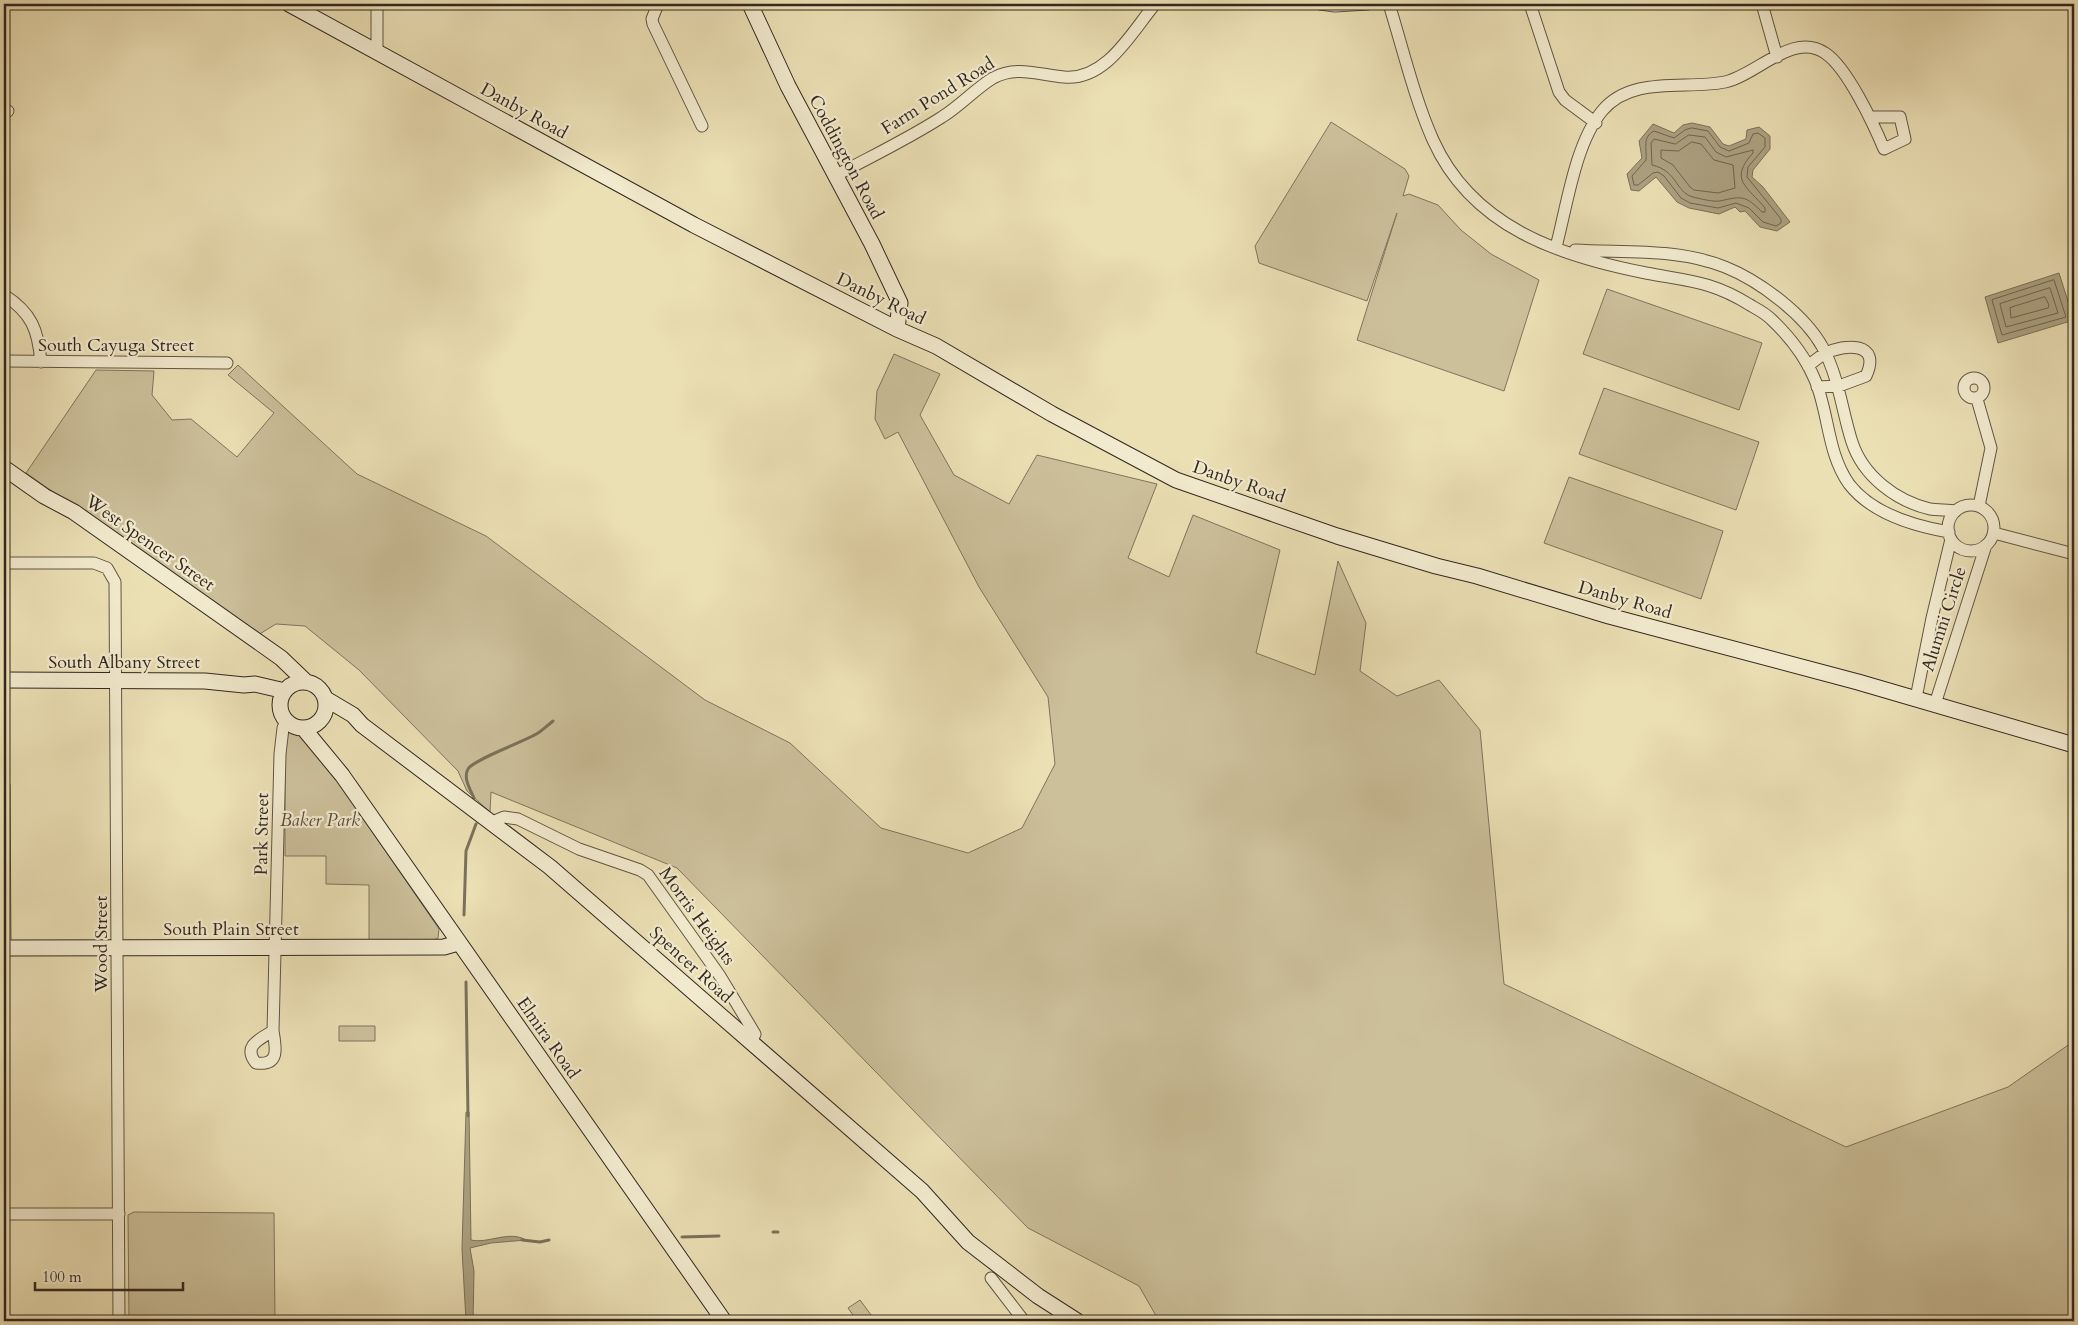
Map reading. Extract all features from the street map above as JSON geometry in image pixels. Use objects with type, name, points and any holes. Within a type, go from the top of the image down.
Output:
[{"type":"street","name":"Danby Road","points":[[289,4],[694,225],[897,329],[936,346],[1052,414],[1176,480],[1337,536],[1436,566],[1477,576],[1609,616],[1916,698],[2074,745]]},
{"type":"street","points":[[377,4],[377,52]]},
{"type":"street","points":[[658,4],[652,18],[653,24],[702,126]]},
{"type":"street","name":"Coddington Road","points":[[750,4],[788,86],[872,244],[900,303],[897,329]]},
{"type":"street","name":"Farm Pond Road","points":[[835,176],[943,117],[984,85],[1006,73],[1020,71],[1071,77],[1092,72],[1116,52],[1155,4]]},
{"type":"street","points":[[1320,4],[1335,6],[1368,4]]},
{"type":"street","points":[[1389,4],[1426,121],[1437,147],[1455,178],[1475,202],[1522,234],[1612,266],[1694,280],[1718,287],[1769,317],[1791,339],[1808,366],[1817,387],[1830,440],[1839,466],[1850,484],[1869,501],[1889,514],[1919,527],[1950,536]]},
{"type":"street","points":[[1530,4],[1559,92],[1564,100],[1596,123]]},
{"type":"street","points":[[1762,4],[1777,57]]},
{"type":"street","points":[[1556,247],[1581,152],[1602,112],[1612,102],[1631,92],[1654,86],[1726,82],[1793,48],[1807,46],[1825,53],[1837,64],[1871,117]]},
{"type":"street","points":[[1556,247],[1577,250],[1638,250],[1689,258],[1725,267],[1788,306],[1810,330],[1825,354],[1839,386],[1852,444],[1865,468],[1882,487],[1929,508],[1956,511]]},
{"type":"street","points":[[4,295],[17,304],[33,322],[38,334],[40,362]]},
{"type":"street","points":[[1808,366],[1825,354],[1851,346],[1861,348],[1869,354],[1872,365],[1866,376],[1839,386],[1817,387]]},
{"type":"street","name":"South Cayuga Street","points":[[4,361],[227,363]]},
{"type":"street","points":[[1977,398],[1991,448],[1979,506]]},
{"type":"street","name":"West Spencer Street","points":[[4,468],[44,496],[74,512],[281,658],[304,680],[319,688],[326,699]]},
{"type":"street","points":[[1967,505],[1979,506],[1992,518],[1994,533],[1986,545],[1978,550],[1958,547],[1950,536],[1950,519],[1956,511],[1967,505]]},
{"type":"street","points":[[1994,533],[2074,554]]},
{"type":"street","name":"Alumni Circle","points":[[1916,698],[1950,536]]},
{"type":"street","name":"Alumni Circle","points":[[1935,704],[1986,545]]},
{"type":"street","name":"Wood Street","points":[[4,563],[94,564],[107,568],[112,575],[116,590],[119,1321]]},
{"type":"street","name":"West Spencer Street","points":[[271,652],[284,695]]},
{"type":"street","name":"South Albany Street","points":[[4,680],[205,681],[244,685],[284,695]]},
{"type":"street","points":[[304,680],[284,695],[286,721],[304,729],[322,718],[326,699]]},
{"type":"street","name":"Spencer Road","points":[[326,699],[353,715],[362,725],[558,873],[922,1191],[955,1230],[979,1251],[1038,1296],[1077,1321]]},
{"type":"street","name":"Spencer Road","points":[[322,718],[362,725]]},
{"type":"street","name":"Elmira Road","points":[[322,718],[324,738],[340,765],[342,775]]},
{"type":"street","name":"Park Street","points":[[273,1031],[275,948],[278,933],[281,740],[286,721]]},
{"type":"street","name":"Elmira Road","points":[[304,729],[342,775],[724,1321]]},
{"type":"street","points":[[4,786],[4,948]]},
{"type":"street","name":"Morris Heights","points":[[492,822],[504,817],[518,820],[579,848],[640,870],[648,875],[720,976],[749,1022],[754,1034],[751,1043]]},
{"type":"street","name":"South Plain Street","points":[[4,948],[444,947],[458,943]]},
{"type":"street","points":[[4,1214],[119,1214]]},
{"type":"street","points":[[991,1278],[1024,1321]]},
{"type":"green space","points":[[1331,122],[1405,169],[1409,176],[1403,196],[1409,194],[1438,205],[1461,230],[1491,254],[1539,280],[1504,391],[1357,340],[1397,213],[1367,301],[1259,263],[1255,246]]},
{"type":"green space","points":[[1607,289],[1762,343],[1739,410],[1583,354]]},
{"type":"green space","points":[[894,354],[940,374],[920,415],[954,475],[1009,504],[1037,455],[1157,484],[1128,558],[1169,577],[1193,515],[1280,550],[1256,653],[1315,675],[1338,561],[1366,623],[1360,671],[1397,696],[1439,680],[1480,730],[1504,984],[1846,1147],[2008,1087],[2074,1041],[2074,1321],[1159,1321],[1139,1286],[1028,1228],[677,868],[491,792],[490,812],[467,791],[458,771],[359,670],[305,626],[276,624],[258,635],[26,473],[96,370],[154,371],[152,395],[172,420],[191,419],[237,457],[274,413],[228,375],[238,365],[357,474],[486,536],[705,700],[790,743],[881,828],[968,853],[1022,828],[1055,764],[1048,697],[979,587],[898,432],[885,439],[875,419],[877,391]]},
{"type":"green space","points":[[1604,388],[1759,442],[1736,510],[1579,454]]},
{"type":"green space","points":[[1569,477],[1723,531],[1701,599],[1544,543]]},
{"type":"green space","name":"Baker Park","points":[[289,728],[308,738],[439,929],[438,938],[434,940],[369,940],[369,885],[326,884],[326,856],[285,856],[285,750]]},
{"type":"green space","points":[[339,1026],[375,1026],[375,1041],[339,1041]]},
{"type":"green space","points":[[134,1212],[274,1213],[275,1321],[129,1321],[128,1215]]},
{"type":"green space","points":[[860,1300],[874,1319],[870,1321],[857,1321],[848,1308]]},
{"type":"water","points":[[1692,123],[1710,127],[1723,144],[1729,146],[1746,139],[1747,130],[1759,127],[1770,136],[1770,149],[1753,170],[1752,177],[1763,187],[1790,222],[1777,231],[1760,227],[1745,211],[1740,212],[1735,207],[1719,214],[1689,208],[1677,202],[1656,177],[1639,191],[1631,190],[1627,174],[1642,158],[1639,141],[1653,124],[1674,133],[1683,125]]},
{"type":"water","points":[[2059,273],[2074,320],[1998,343],[1985,297]]},
{"type":"water","points":[[466,1112],[469,1112],[471,1240],[478,1241],[513,1236],[526,1240],[491,1243],[470,1248],[474,1271],[473,1321],[466,1321],[462,1249]]},
{"type":"waterway","points":[[474,798],[466,776],[468,769],[472,765],[479,760],[531,737],[553,721]]},
{"type":"waterway","points":[[464,915],[466,851],[476,824]]},
{"type":"waterway","points":[[466,982],[468,1116]]},
{"type":"waterway","points":[[773,1232],[778,1232]]},
{"type":"waterway","points":[[682,1237],[719,1236]]},
{"type":"waterway","points":[[522,1240],[540,1242],[549,1240]]}]
